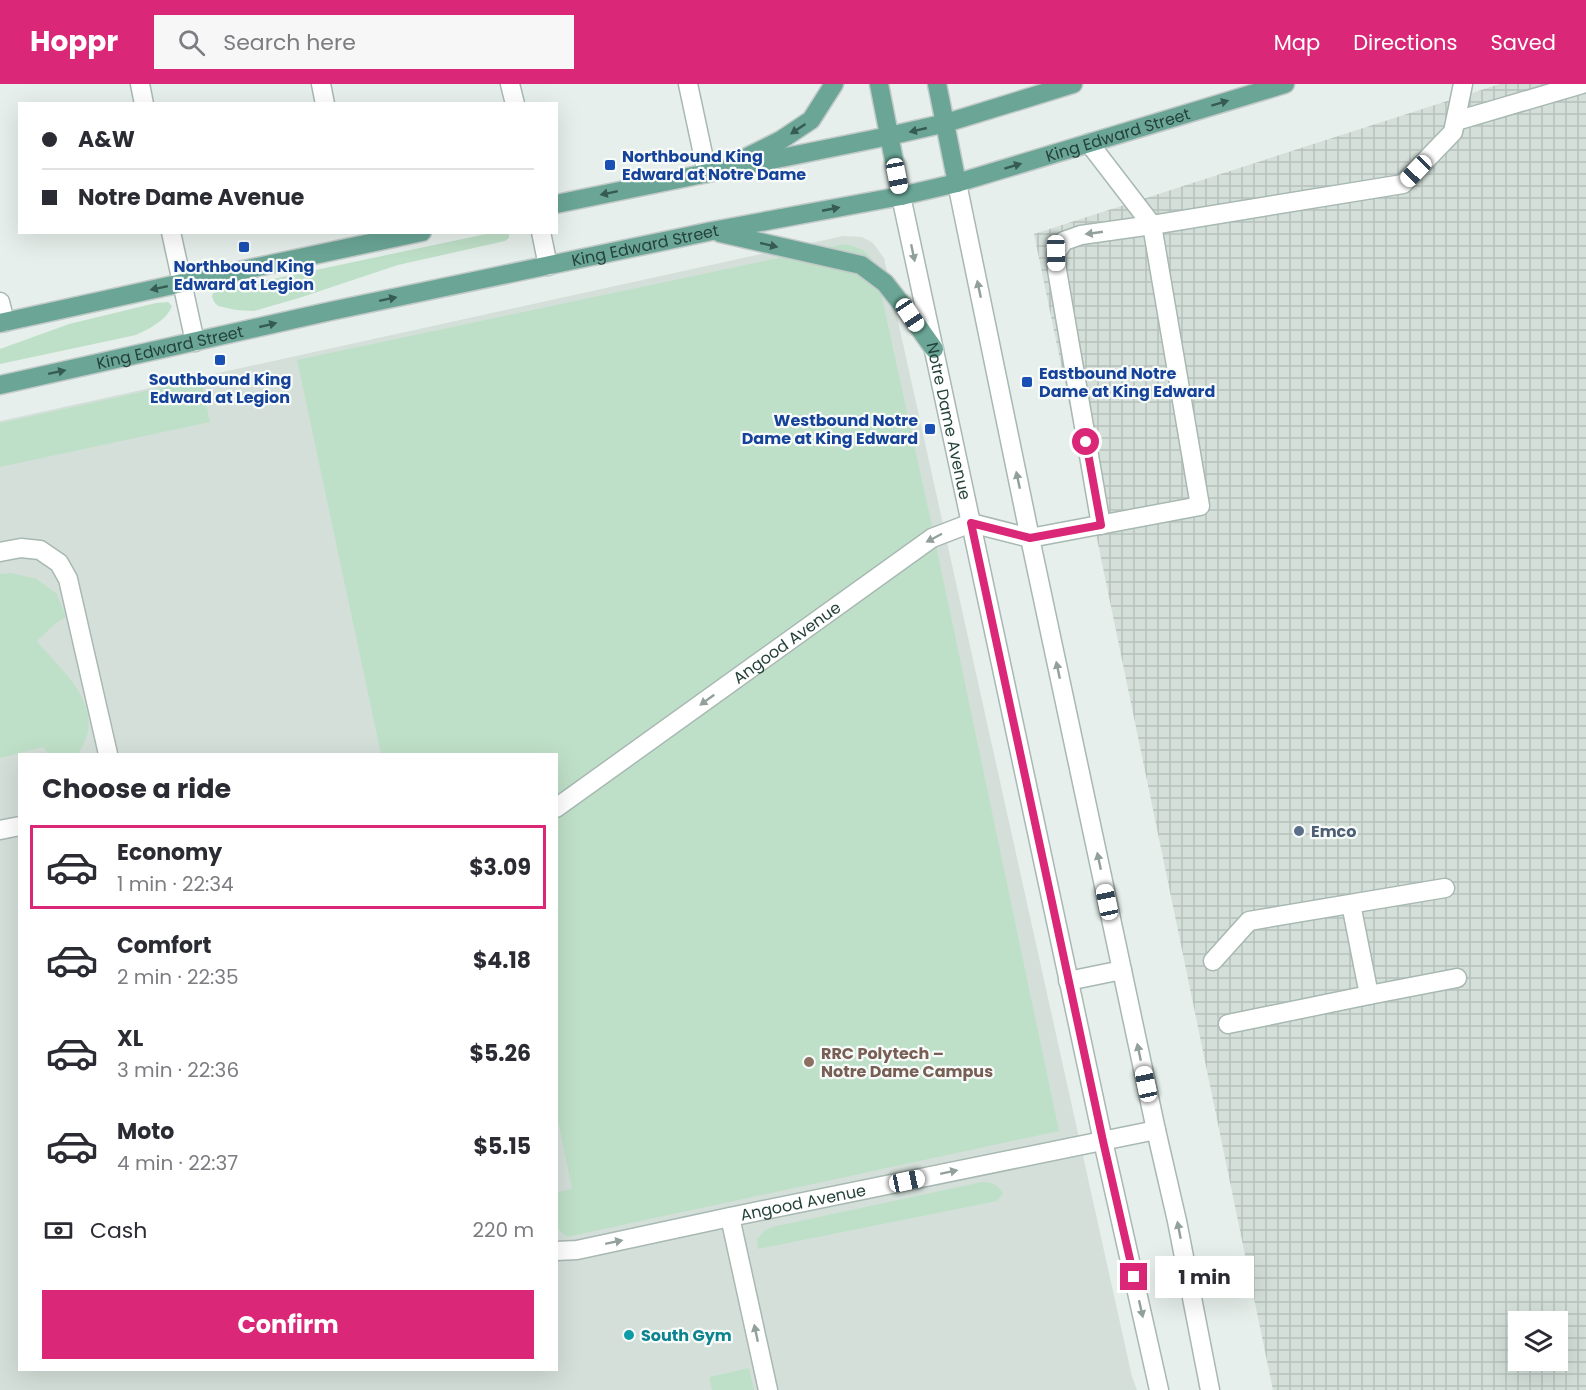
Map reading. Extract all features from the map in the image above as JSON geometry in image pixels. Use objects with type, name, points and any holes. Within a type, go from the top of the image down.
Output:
[{"type":"main road","points":[[716,171],[781,140],[811,120],[834,84]]},
{"type":"main road","name":"Notre Dame Avenue","points":[[879,84],[901,196]]},
{"type":"main road","points":[[937,84],[957,183]]},
{"type":"main road","points":[[1035,84],[1068,86]]},
{"type":"main road","name":"King Edward Street","points":[[0,384],[712,231],[901,196],[957,183],[1285,84]]},
{"type":"main road","points":[[558,204],[946,123],[1068,86]]},
{"type":"main road","points":[[712,231],[861,265],[885,283],[934,349]]},
{"type":"main road","points":[[2,323],[183,283],[349,240],[404,234]]},
{"type":"street","points":[[140,84],[144,102]]},
{"type":"street","points":[[321,84],[325,102]]},
{"type":"street","points":[[510,84],[514,102]]},
{"type":"street","points":[[688,84],[716,171]]},
{"type":"street","points":[[1101,525],[1057,270],[1056,253],[1064,241],[1081,235],[1403,184],[1454,132],[1463,84]]},
{"type":"street","points":[[1456,121],[1582,84]]},
{"type":"street","points":[[971,523],[1030,538],[1200,506],[1152,225],[1089,143]]},
{"type":"street","points":[[957,183],[1030,538],[1177,1221],[1210,1390]]},
{"type":"street","name":"Notre Dame Avenue","points":[[901,196],[1068,981],[1160,1390]]},
{"type":"street","points":[[171,234],[195,342]]},
{"type":"street","points":[[541,234],[549,266]]},
{"type":"street","points":[[0,302],[2,323]]},
{"type":"street","name":"Angood Avenue","points":[[558,807],[932,538],[971,523]]},
{"type":"street","points":[[0,552],[21,548],[40,550],[59,563],[68,579],[108,753]]},
{"type":"street","points":[[0,830],[18,826]]},
{"type":"street","points":[[1214,961],[1249,921],[1444,888]]},
{"type":"street","points":[[1352,904],[1369,995]]},
{"type":"street","points":[[1068,981],[1122,970]]},
{"type":"street","points":[[1228,1024],[1457,978]]},
{"type":"street","name":"Angood Avenue","points":[[558,1251],[577,1250],[730,1216],[1156,1130]]},
{"type":"street","points":[[730,1216],[768,1390]]},
{"type":"shaded area","points":[[1500,84],[1586,84],[1586,1390],[1273,1390],[1034,234]]},
{"type":"shaded area","name":"RRC Polytech – Notre Dame Campus","points":[[843,236],[862,237],[873,243],[884,258],[1132,1377],[1137,1390],[0,1390],[0,421]]},
{"type":"green space","points":[[486,234],[509,234],[509,238],[505,241],[398,265],[254,311],[218,306],[212,297],[213,293]]},
{"type":"green space","name":"RRC Polytech – Notre Dame Campus","points":[[844,244],[863,250],[869,256],[875,266],[932,526],[1059,1131],[567,1237],[558,1229],[558,1192],[572,1189],[558,1121],[558,753],[381,753],[297,360]]},
{"type":"green space","points":[[168,302],[172,306],[166,316],[152,327],[136,335],[0,364],[0,349],[69,324]]},
{"type":"green space","points":[[201,379],[210,422],[0,467],[0,423]]},
{"type":"green space","points":[[11,573],[37,579],[57,594],[66,617],[37,641],[73,683],[86,706],[88,733],[79,753],[47,753],[43,747],[0,758],[0,574]]},
{"type":"green space","points":[[982,1182],[992,1183],[1000,1188],[1003,1194],[997,1201],[758,1249],[757,1239],[764,1231],[772,1227]]},
{"type":"green space","points":[[749,1368],[754,1390],[712,1390],[709,1377]]},
{"type":"place","name":"Northbound King Edward at Notre Dame","points":[[610,165]]},
{"type":"place","name":"Northbound King Edward at Legion","points":[[244,247]]},
{"type":"place","name":"Southbound King Edward at Legion","points":[[220,360]]},
{"type":"place","name":"Eastbound Notre Dame at King Edward","points":[[1027,382]]},
{"type":"place","name":"Westbound Notre Dame at King Edward","points":[[930,429]]},
{"type":"place","name":"Emco","points":[[1299,831]]},
{"type":"place","name":"RRC Polytech – Notre Dame Campus","points":[[809,1062]]},
{"type":"place","name":"South Gym","points":[[629,1335]]},
{"type":"route","points":[[1086,442],[1101,525],[1030,538],[971,523],[1134,1277]]}]
